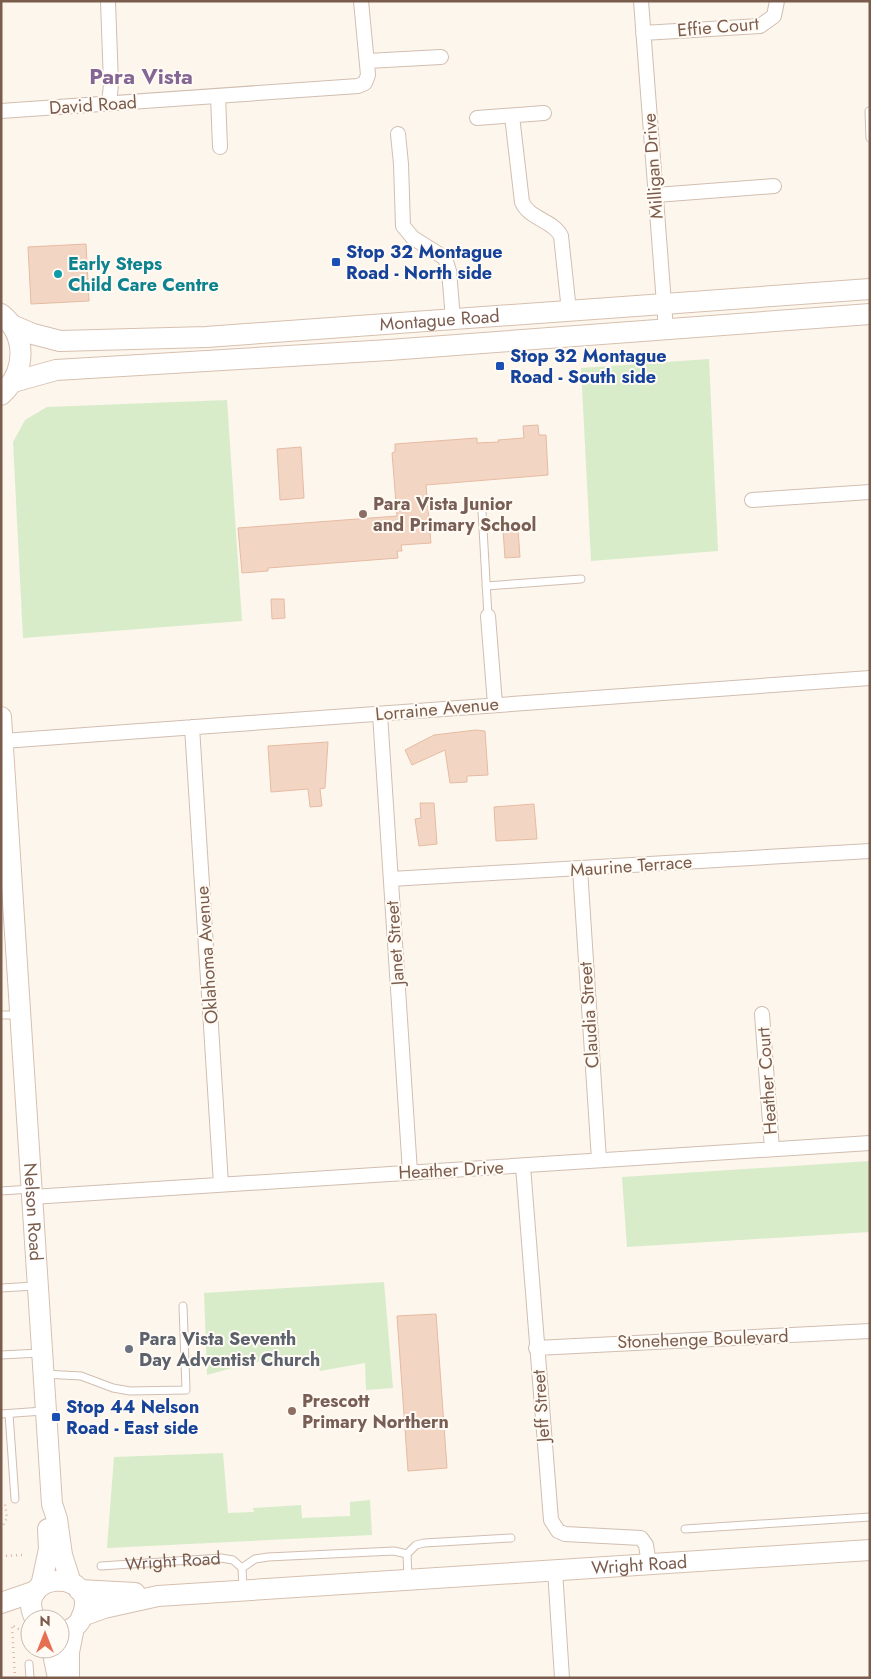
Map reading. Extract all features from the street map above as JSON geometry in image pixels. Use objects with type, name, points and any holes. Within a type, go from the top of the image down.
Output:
[{"type":"main road","name":"Montague Road","points":[[6,320],[51,340],[103,341],[206,337],[870,289]]},
{"type":"main road","name":"Montague Road","points":[[7,388],[56,370],[291,357],[870,314]]},
{"type":"main road","points":[[6,320],[16,332],[21,349],[20,366],[7,388]]},
{"type":"main road","name":"Nelson Road","points":[[1,717],[11,1015],[31,1193],[52,1504],[57,1519],[62,1554],[75,1587],[84,1601],[72,1625]]},
{"type":"main road","name":"Nelson Road","points":[[31,1609],[49,1549],[48,1520],[52,1504]]},
{"type":"main road","name":"Wright Road","points":[[72,1625],[104,1608],[158,1596],[870,1550]]},
{"type":"main road","name":"Wright Road","points":[[39,1588],[53,1580],[75,1587],[158,1596]]},
{"type":"main road","points":[[1,1603],[39,1588]]},
{"type":"main road","points":[[1,1613],[20,1620]]},
{"type":"main road","points":[[69,1678],[68,1652],[72,1625]]},
{"type":"main road","points":[[54,1659],[58,1678]]},
{"type":"street","points":[[108,1],[109,104]]},
{"type":"street","points":[[361,1],[367,61],[441,56]]},
{"type":"street","name":"Milligan Drive","points":[[641,1],[666,330]]},
{"type":"street","name":"Effie Court","points":[[644,33],[760,26],[774,16],[778,1]]},
{"type":"street","name":"David Road","points":[[1,111],[354,87],[365,82],[368,75],[367,61]]},
{"type":"street","points":[[218,96],[220,148]]},
{"type":"street","points":[[477,118],[544,113]]},
{"type":"street","points":[[512,116],[522,202],[529,212],[556,229],[561,236],[569,311]]},
{"type":"street","points":[[398,134],[403,226],[413,238],[445,258],[449,271],[453,319]]},
{"type":"street","points":[[656,196],[774,186]]},
{"type":"street","points":[[752,500],[870,492]]},
{"type":"street","points":[[488,616],[495,704]]},
{"type":"street","name":"Lorraine Avenue","points":[[3,741],[870,678]]},
{"type":"street","name":"Janet Street","points":[[380,714],[410,1172]]},
{"type":"street","name":"Oklahoma Avenue","points":[[192,727],[221,1184]]},
{"type":"street","name":"Maurine Terrace","points":[[391,879],[870,851]]},
{"type":"street","name":"Claudia Street","points":[[580,869],[598,1160]]},
{"type":"street","name":"Heather Court","points":[[762,1014],[772,1149]]},
{"type":"street","name":"Heather Drive","points":[[31,1193],[221,1184],[870,1143]]},
{"type":"street","name":"Jeff Street","points":[[523,1166],[548,1498],[553,1526],[565,1534],[634,1536],[641,1538],[646,1546],[649,1564]]},
{"type":"street","name":"Stonehenge Boulevard","points":[[536,1348],[870,1331]]},
{"type":"street","points":[[555,1570],[562,1678]]},
{"type":"lane","points":[[869,112],[870,138]]},
{"type":"lane","points":[[482,511],[488,616]]},
{"type":"lane","points":[[486,586],[581,579]]},
{"type":"lane","points":[[1,1191],[31,1193]]},
{"type":"lane","points":[[1,1288],[38,1286]]},
{"type":"lane","points":[[44,1374],[81,1376],[113,1388],[130,1390],[186,1390],[183,1306]]},
{"type":"lane","points":[[1,1355],[42,1353]]},
{"type":"lane","points":[[15,1499],[5,1414],[46,1410]]},
{"type":"lane","name":"Wright Road","points":[[685,1529],[870,1517]]},
{"type":"lane","points":[[408,1580],[407,1554],[416,1545],[511,1538]]},
{"type":"lane","name":"Wright Road","points":[[242,1568],[255,1559],[268,1557],[394,1551],[407,1554]]},
{"type":"lane","name":"Wright Road","points":[[101,1566],[221,1558],[233,1560],[242,1568],[243,1590]]},
{"type":"lane","points":[[29,1664],[30,1678]]},
{"type":"path","points":[[1,1529],[7,1518],[5,1500]]},
{"type":"path","points":[[1,1556],[22,1556]]},
{"type":"path","points":[[15,1678],[12,1625],[20,1624]]},
{"type":"green space","points":[[709,359],[718,551],[591,561],[581,368]]},
{"type":"green space","points":[[227,400],[242,621],[23,638],[13,442],[25,420],[47,407]]},
{"type":"green space","points":[[870,1161],[870,1232],[627,1247],[622,1177]]},
{"type":"green space","points":[[384,1282],[393,1388],[366,1390],[365,1363],[320,1371],[318,1362],[287,1359],[253,1362],[207,1375],[204,1293]]},
{"type":"green space","points":[[223,1453],[228,1513],[254,1512],[253,1508],[301,1505],[302,1518],[350,1516],[350,1502],[370,1500],[372,1535],[107,1548],[114,1457]]},
{"type":"building","name":"Early Steps Child Care Centre","points":[[86,244],[89,301],[31,304],[28,247]]},
{"type":"building","points":[[538,425],[539,435],[546,435],[548,475],[426,485],[431,543],[401,545],[402,551],[397,551],[398,558],[268,568],[268,571],[242,573],[238,528],[397,516],[392,453],[395,452],[395,444],[477,438],[477,443],[499,442],[498,440],[524,438],[523,426]]},
{"type":"building","points":[[301,447],[304,498],[280,500],[277,449]]},
{"type":"building","points":[[518,529],[520,557],[505,558],[503,530]]},
{"type":"building","points":[[271,599],[284,599],[285,618],[272,619]]},
{"type":"building","points":[[476,730],[485,731],[488,775],[467,776],[467,782],[450,783],[445,750],[412,765],[405,750],[434,735]]},
{"type":"building","points":[[328,742],[325,788],[320,789],[322,806],[310,807],[308,789],[271,792],[268,746]]},
{"type":"building","points":[[420,803],[434,803],[437,844],[419,846],[415,819],[421,818]]},
{"type":"building","points":[[534,804],[537,839],[496,841],[494,807]]},
{"type":"building","points":[[436,1314],[447,1468],[408,1471],[397,1316]]},
{"type":"place","name":"Stop 32 Montague Road - North side","points":[[336,262]]},
{"type":"place","name":"Early Steps Child Care Centre","points":[[58,274]]},
{"type":"place","name":"Stop 32 Montague Road - South side","points":[[500,366]]},
{"type":"place","name":"Para Vista Junior and Primary School","points":[[363,514]]},
{"type":"place","name":"Para Vista Seventh Day Adventist Church","points":[[129,1349]]},
{"type":"place","name":"Prescott Primary Northern","points":[[292,1411]]},
{"type":"place","name":"Stop 44 Nelson Road - East side","points":[[56,1417]]},
{"type":"district","name":"Para Vista","points":[[141,76]]}]
